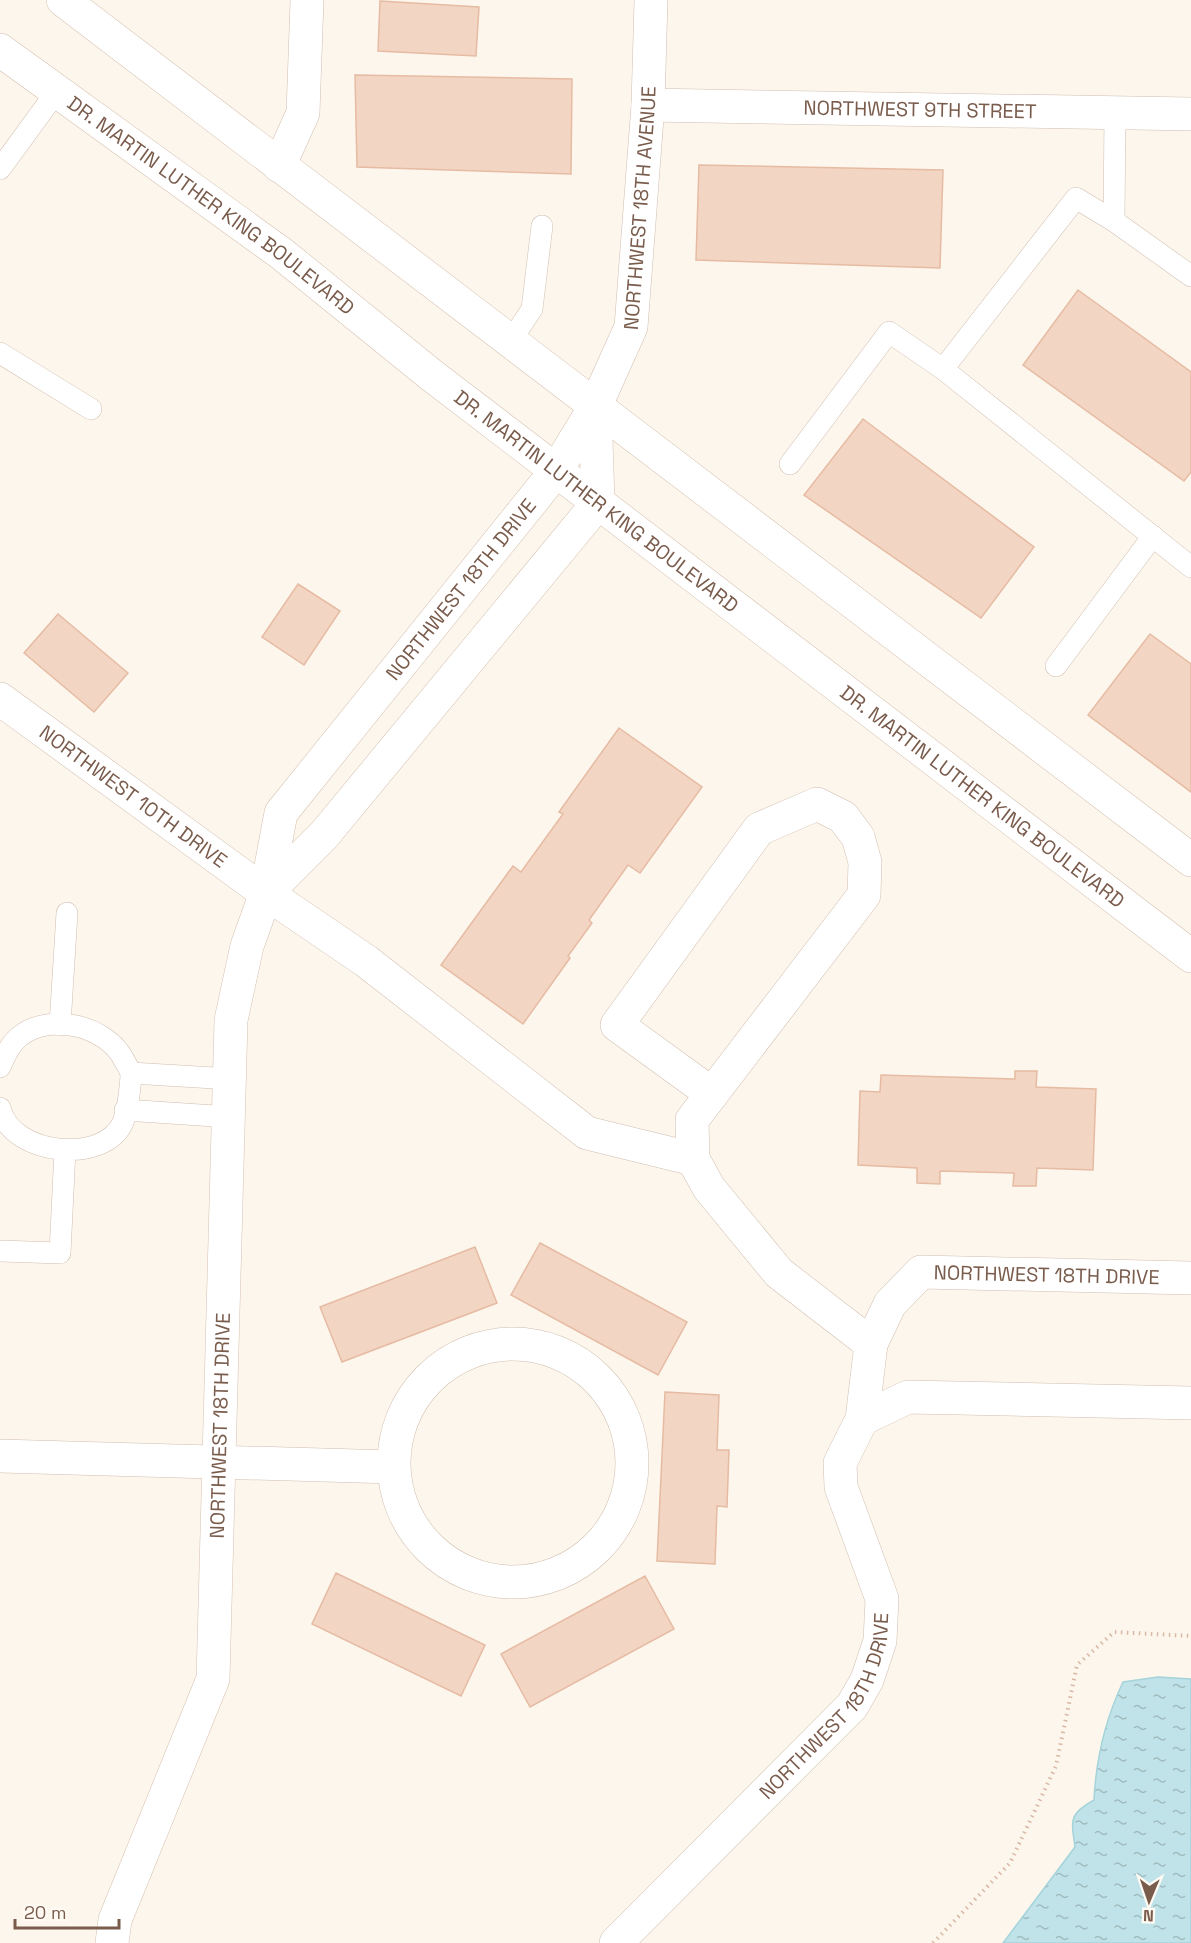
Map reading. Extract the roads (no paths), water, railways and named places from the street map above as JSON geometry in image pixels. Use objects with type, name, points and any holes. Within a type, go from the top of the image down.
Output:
[{"type":"street","points":[[63,0],[1191,860]]},
{"type":"street","points":[[279,166],[303,112],[307,0]]},
{"type":"street","name":"NORTHWEST 18TH AVENUE","points":[[595,407],[631,327],[648,105],[651,0]]},
{"type":"street","name":"DR. MARTIN LUTHER KING BOULEVARD","points":[[0,50],[282,254],[430,375],[1191,956]]},
{"type":"street","name":"NORTHWEST 9TH STREET","points":[[648,105],[1191,114]]},
{"type":"street","points":[[595,407],[598,503]]},
{"type":"street","name":"NORTHWEST 18TH DRIVE","points":[[112,1943],[115,1920],[213,1679],[231,1020],[248,946],[266,893],[281,813],[556,471],[595,407]]},
{"type":"street","name":"NORTHWEST 18TH DRIVE","points":[[266,893],[324,835],[598,503]]},
{"type":"street","name":"NORTHWEST 10TH DRIVE","points":[[0,699],[266,893],[366,961],[587,1133],[693,1159]]},
{"type":"street","points":[[712,1094],[617,1025],[759,829],[817,804],[843,817],[858,837],[865,862],[864,895],[712,1094],[692,1120],[693,1159],[709,1188],[779,1273],[871,1344]]},
{"type":"street","name":"NORTHWEST 18TH DRIVE","points":[[616,1943],[852,1706],[867,1680],[880,1641],[882,1599],[840,1487],[840,1463],[862,1419],[871,1344],[890,1304],[921,1272],[1191,1278]]},
{"type":"street","points":[[529,1344],[569,1357],[602,1382],[624,1416],[633,1457],[628,1498],[612,1531],[586,1558],[553,1576],[517,1582],[479,1578],[445,1562],[418,1536],[400,1504],[393,1467],[399,1426],[418,1389],[449,1362],[487,1346],[529,1344]]},
{"type":"street","points":[[862,1419],[908,1397],[1191,1403]]},
{"type":"street","points":[[0,1456],[219,1464],[393,1467]]},
{"type":"lane","points":[[0,169],[57,91]]},
{"type":"lane","points":[[1114,221],[1115,112]]},
{"type":"lane","points":[[943,369],[1076,198],[1114,221],[1191,276]]},
{"type":"lane","points":[[510,342],[532,309],[542,226]]},
{"type":"lane","points":[[790,464],[889,332],[943,369],[1191,567]]},
{"type":"lane","points":[[0,353],[91,409]]},
{"type":"lane","points":[[1056,666],[1153,537]]},
{"type":"lane","points":[[60,1025],[67,913]]},
{"type":"lane","points":[[0,1067],[8,1050],[20,1036],[34,1028],[60,1025],[82,1027],[97,1033],[119,1051],[131,1073],[123,1123],[106,1140],[65,1150],[34,1145],[15,1133],[3,1118],[0,1108]]},
{"type":"lane","points":[[131,1073],[231,1078]]},
{"type":"lane","points":[[125,1110],[230,1117]]},
{"type":"lane","points":[[0,1251],[60,1253],[65,1150]]},
{"type":"water","points":[[1158,1677],[1191,1679],[1191,1943],[1003,1943],[1075,1847],[1074,1818],[1080,1809],[1094,1800],[1103,1740],[1111,1711],[1123,1682]]}]
